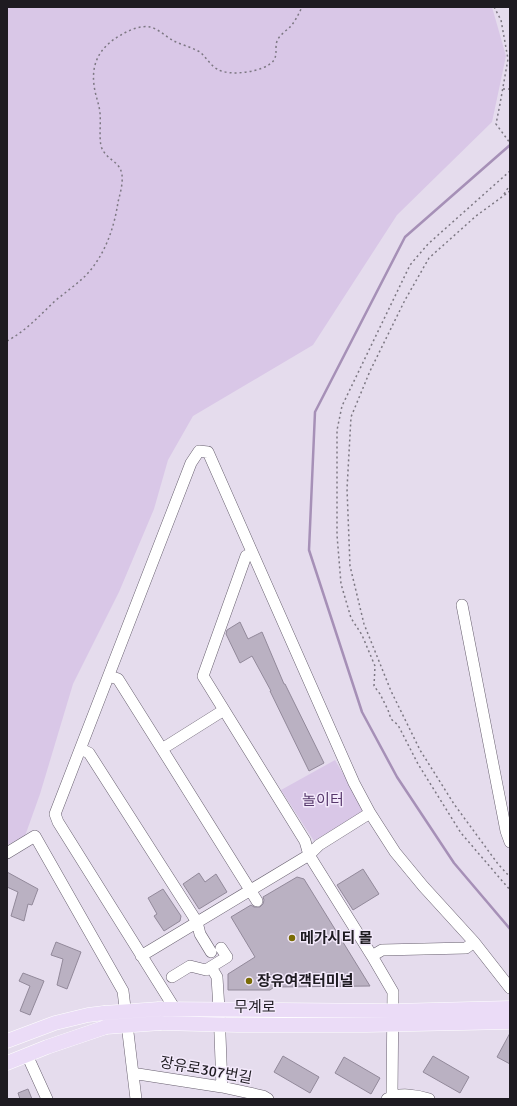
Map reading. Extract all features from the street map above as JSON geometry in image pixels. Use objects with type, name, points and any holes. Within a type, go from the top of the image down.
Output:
[{"type":"main road","name":"무계로","points":[[7,1063],[105,1020],[160,1016],[219,1024],[393,1018],[510,1008]]},
{"type":"main road","name":"무계로","points":[[160,1016],[175,1009],[510,1022]]},
{"type":"main road","name":"무계로","points":[[7,1041],[55,1023],[88,1015],[105,1020]]},
{"type":"street","points":[[175,1009],[58,822],[55,814],[191,463],[199,451],[208,452],[354,783],[370,813],[396,852],[423,886],[474,942],[510,988]]},
{"type":"street","points":[[252,553],[246,556],[203,676],[304,841],[309,855],[393,992],[389,1097],[420,1096],[429,1099]]},
{"type":"street","points":[[462,605],[506,831],[510,842]]},
{"type":"street","points":[[109,676],[118,679],[257,901]]},
{"type":"street","points":[[162,749],[224,710]]},
{"type":"street","points":[[81,749],[89,753],[197,922],[200,934],[216,950],[227,957],[206,970],[190,966],[172,977]]},
{"type":"street","points":[[141,956],[309,855],[319,845],[370,813]]},
{"type":"street","points":[[7,853],[35,836],[123,991],[136,1099]]},
{"type":"street","points":[[372,956],[382,950],[466,948],[474,942]]},
{"type":"street","points":[[211,967],[216,977],[222,1087]]},
{"type":"street","points":[[27,1054],[47,1099]]},
{"type":"street","name":"장유로307번길","points":[[138,1074],[222,1087],[263,1096],[268,1099]]},
{"type":"path","points":[[7,342],[19,335],[83,278],[98,258],[112,231],[117,212],[121,186],[121,174],[117,164],[106,157],[102,151],[100,112],[94,81],[96,62],[106,45],[123,34],[140,27],[150,27],[173,40],[200,52],[218,70],[231,73],[251,71],[265,67],[274,61],[276,57],[276,45],[278,38],[292,25],[302,7]]},
{"type":"path","points":[[494,7],[501,20],[508,59],[496,124],[510,143]]},
{"type":"path","points":[[503,89],[510,89]]},
{"type":"path","points":[[510,171],[428,244],[410,265],[342,406],[336,430],[337,535],[341,584],[351,618],[362,635],[375,666],[374,686],[380,694],[391,719],[398,725],[411,752],[461,833],[510,890]]},
{"type":"path","points":[[503,196],[510,185]]},
{"type":"path","points":[[510,191],[476,216],[429,258],[405,300],[370,371],[351,417],[347,489],[350,566],[364,624],[392,691],[420,750],[454,804],[498,864],[510,877]]},
{"type":"green space","points":[[7,7],[492,7],[506,56],[492,122],[397,215],[313,345],[193,416],[168,460],[154,509],[119,592],[73,684],[40,794],[25,836],[7,845]]},
{"type":"green space","name":"놀이터","points":[[335,760],[365,810],[314,841],[281,790]]},
{"type":"building","points":[[240,622],[248,639],[262,632],[284,684],[324,763],[309,771],[271,691],[252,656],[240,663],[226,634],[227,630]]},
{"type":"building","points":[[363,869],[379,894],[353,910],[337,885]]},
{"type":"building","points":[[7,872],[38,889],[32,905],[28,904],[24,921],[11,916],[18,892],[7,887]]},
{"type":"building","points":[[199,873],[205,882],[216,874],[227,892],[199,909],[183,884]]},
{"type":"building","name":"메가시티 몰","points":[[297,877],[304,879],[370,986],[274,987],[270,990],[228,990],[228,974],[255,957],[231,917],[251,905],[254,907],[260,907],[263,904],[263,897]]},
{"type":"building","points":[[163,889],[181,916],[180,921],[164,931],[154,916],[157,914],[148,898]]},
{"type":"building","points":[[56,942],[81,952],[67,989],[57,985],[63,959],[51,955]]},
{"type":"building","points":[[23,973],[44,981],[30,1015],[20,1011],[30,986],[19,981]]},
{"type":"building","points":[[510,1033],[510,1064],[497,1057]]},
{"type":"building","points":[[283,1056],[319,1077],[310,1093],[274,1072]]},
{"type":"building","points":[[433,1056],[469,1077],[460,1093],[423,1072]]},
{"type":"building","points":[[344,1057],[380,1078],[371,1094],[335,1073]]},
{"type":"building","points":[[28,1089],[32,1099],[20,1099],[18,1093]]},
{"type":"waterway","points":[[510,145],[405,237],[315,412],[309,550],[362,712],[397,777],[454,863],[510,929]]},
{"type":"place","name":"메가시티 몰","points":[[292,938]]},
{"type":"place","name":"장유여객터미널","points":[[249,981]]}]
